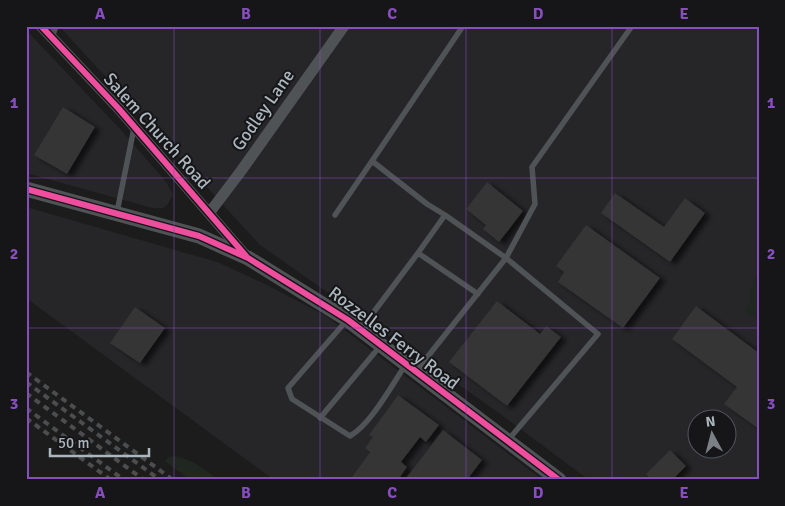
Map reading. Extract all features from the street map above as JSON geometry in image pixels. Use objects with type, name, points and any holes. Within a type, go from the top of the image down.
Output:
[{"type":"street","name":"Salem Church Road","points":[[41,26],[135,127],[248,258]]},
{"type":"street","name":"Godley Lane","points":[[210,212],[344,26]]},
{"type":"street","name":"Rozzelles Ferry Road","points":[[26,189],[199,236],[248,258],[348,320],[559,480]]},
{"type":"lane","points":[[52,38],[56,26]]},
{"type":"lane","points":[[335,215],[463,26]]},
{"type":"lane","points":[[348,320],[288,388],[292,399],[350,436],[367,422],[411,368],[478,294],[506,258],[535,204],[532,167],[632,26]]},
{"type":"lane","points":[[116,214],[135,127]]},
{"type":"lane","points":[[372,161],[427,204],[506,258],[598,334],[507,441]]},
{"type":"lane","points":[[361,330],[445,215]]},
{"type":"lane","points":[[418,253],[478,294]]},
{"type":"lane","points":[[320,418],[382,345]]},
{"type":"shaded area","points":[[59,26],[759,26],[759,480],[589,480],[499,413],[260,245]]},
{"type":"shaded area","points":[[26,30],[121,130],[167,183],[173,194],[168,204],[163,208],[152,208],[26,173]]},
{"type":"shaded area","points":[[26,207],[217,262],[263,283],[326,316],[543,480],[274,480],[26,298]]},
{"type":"shaded area","points":[[756,276],[759,277],[759,321],[745,311],[749,304],[750,290]]},
{"type":"shaded area","points":[[175,456],[198,465],[217,480],[190,480],[165,461],[169,457]]},
{"type":"building","points":[[63,107],[95,127],[67,174],[34,155]]},
{"type":"building","points":[[487,182],[523,211],[499,242],[483,229],[486,225],[466,209]]},
{"type":"building","points":[[615,193],[664,227],[685,198],[705,213],[670,262],[601,213]]},
{"type":"building","points":[[586,225],[660,278],[623,328],[558,282],[564,272],[556,266]]},
{"type":"building","points":[[497,301],[540,334],[546,326],[561,337],[507,406],[449,362]]},
{"type":"building","points":[[696,306],[759,353],[759,429],[738,414],[738,408],[730,408],[724,404],[737,387],[672,339]]},
{"type":"building","points":[[135,307],[165,328],[140,363],[110,343]]},
{"type":"building","points":[[398,395],[439,425],[426,442],[420,437],[401,462],[407,467],[398,480],[350,480],[370,452],[365,448],[373,437],[369,435]]},
{"type":"building","points":[[443,430],[482,460],[467,480],[410,480],[407,477]]},
{"type":"building","points":[[670,450],[686,466],[672,480],[652,480],[646,474]]},
{"type":"railway","points":[[26,372],[173,480]]},
{"type":"railway","points":[[26,382],[160,480]]},
{"type":"railway","points":[[26,393],[144,480]]},
{"type":"railway","points":[[26,408],[124,480]]},
{"type":"railway","points":[[26,418],[111,480]]},
{"type":"cycle path","points":[[41,26],[119,109],[246,256]]},
{"type":"cycle path","points":[[26,189],[199,236],[248,258],[348,320],[559,480]]}]
